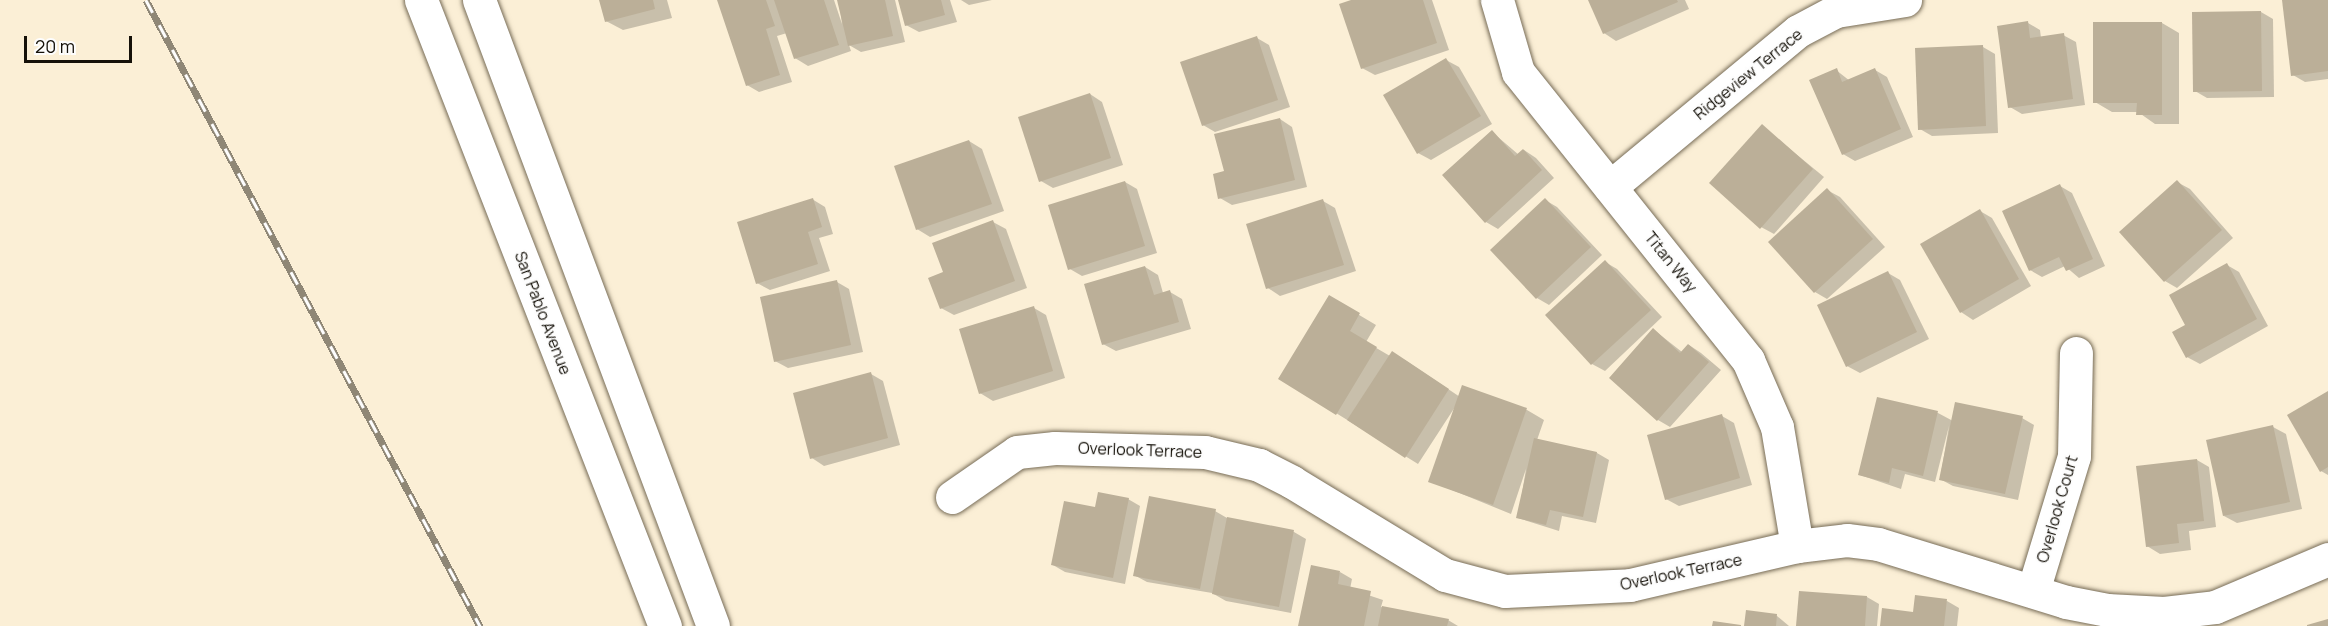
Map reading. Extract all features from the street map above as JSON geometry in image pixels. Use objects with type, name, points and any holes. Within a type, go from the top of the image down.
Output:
[{"type":"street","name":"San Pablo Avenue","points":[[421,0],[665,626]]},
{"type":"street","points":[[479,0],[713,626]]},
{"type":"street","name":"Titan Way","points":[[1497,0],[1518,72],[1748,360],[1777,427],[1797,546]]},
{"type":"street","name":"Ridgeview Terrace","points":[[1610,187],[1798,31],[1836,11],[1905,0]]},
{"type":"street","name":"Overlook Court","points":[[2032,591],[2074,456],[2076,353]]},
{"type":"street","name":"Overlook Terrace","points":[[952,497],[1017,452],[1055,448],[1205,452],[1259,465],[1292,482],[1445,575],[1505,591],[1630,585],[1797,546],[1847,540],[1878,544],[2032,591],[2107,610],[2164,613],[2215,607],[2328,559]]},
{"type":"building","points":[[599,0],[653,0],[655,9],[605,22]]},
{"type":"building","points":[[717,0],[766,0],[775,26],[766,29],[780,75],[746,86]]},
{"type":"building","points":[[774,0],[824,0],[839,45],[794,59]]},
{"type":"building","points":[[837,0],[885,0],[893,36],[848,46]]},
{"type":"building","points":[[898,0],[941,0],[945,15],[905,26]]},
{"type":"building","points":[[1351,0],[1423,0],[1437,43],[1361,69],[1339,4]]},
{"type":"building","points":[[1588,0],[1677,0],[1678,2],[1603,34]]},
{"type":"building","points":[[2282,0],[2328,0],[2328,71],[2291,76]]},
{"type":"building","points":[[2261,11],[2262,91],[2193,92],[2192,12]]},
{"type":"building","points":[[2028,21],[2030,38],[2064,33],[2073,99],[2008,108],[1997,26]]},
{"type":"building","points":[[2093,22],[2162,22],[2162,115],[2136,115],[2137,103],[2093,103]]},
{"type":"building","points":[[1257,36],[1278,100],[1202,126],[1180,62]]},
{"type":"building","points":[[1983,45],[1986,126],[1918,130],[1915,48]]},
{"type":"building","points":[[1446,58],[1481,116],[1417,154],[1383,95]]},
{"type":"building","points":[[1837,68],[1842,82],[1875,68],[1901,129],[1842,155],[1809,80]]},
{"type":"building","points":[[1090,93],[1111,158],[1039,182],[1018,117]]},
{"type":"building","points":[[1280,118],[1295,180],[1218,199],[1213,174],[1224,171],[1214,134]]},
{"type":"building","points":[[1762,124],[1813,169],[1760,229],[1709,183]]},
{"type":"building","points":[[1492,130],[1515,156],[1523,149],[1542,170],[1485,223],[1442,175]]},
{"type":"building","points":[[969,140],[992,204],[916,230],[894,166]]},
{"type":"building","points":[[2177,180],[2222,230],[2164,282],[2119,232]]},
{"type":"building","points":[[1125,181],[1145,246],[1068,270],[1048,205]]},
{"type":"building","points":[[2060,184],[2093,259],[2066,271],[2059,257],[2029,271],[2002,211]]},
{"type":"building","points":[[1827,188],[1873,239],[1814,293],[1768,242]]},
{"type":"building","points":[[813,198],[822,227],[808,232],[818,264],[756,284],[737,222]]},
{"type":"building","points":[[1545,198],[1591,247],[1536,299],[1490,250]]},
{"type":"building","points":[[1323,199],[1344,265],[1266,289],[1246,224]]},
{"type":"building","points":[[1980,209],[2019,279],[1960,313],[1920,244]]},
{"type":"building","points":[[993,220],[1015,281],[940,309],[928,278],[943,272],[932,243]]},
{"type":"building","points":[[1605,260],[1651,310],[1591,365],[1545,315]]},
{"type":"building","points":[[2227,263],[2257,319],[2186,358],[2172,332],[2185,325],[2169,295]]},
{"type":"building","points":[[1145,266],[1154,295],[1170,290],[1179,322],[1102,345],[1084,284]]},
{"type":"building","points":[[1888,271],[1917,332],[1846,367],[1817,305]]},
{"type":"building","points":[[837,280],[851,345],[774,362],[760,297]]},
{"type":"building","points":[[1329,295],[1360,313],[1350,331],[1377,347],[1336,415],[1278,379]]},
{"type":"building","points":[[1034,306],[1053,371],[979,394],[959,329]]},
{"type":"building","points":[[1653,328],[1680,353],[1688,344],[1709,362],[1657,421],[1609,378]]},
{"type":"building","points":[[1392,351],[1449,389],[1405,458],[1347,420]]},
{"type":"building","points":[[871,372],[888,438],[810,459],[793,393]]},
{"type":"building","points":[[1462,385],[1527,408],[1493,505],[1428,482]]},
{"type":"building","points":[[2328,391],[2328,467],[2320,472],[2287,415]]},
{"type":"building","points":[[1877,397],[1938,411],[1923,476],[1892,468],[1889,483],[1858,475]]},
{"type":"building","points":[[1955,402],[2023,416],[2005,494],[1939,480]]},
{"type":"building","points":[[1722,414],[1740,478],[1665,500],[1647,435]]},
{"type":"building","points":[[2273,425],[2290,502],[2223,516],[2206,440]]},
{"type":"building","points":[[1534,438],[1597,452],[1583,517],[1550,510],[1546,525],[1516,518]]},
{"type":"building","points":[[2197,459],[2204,521],[2177,524],[2179,543],[2146,547],[2136,466]]},
{"type":"building","points":[[1098,492],[1129,498],[1113,578],[1051,565],[1064,501],[1095,507]]},
{"type":"building","points":[[1149,496],[1216,509],[1200,589],[1133,576]]},
{"type":"building","points":[[1227,517],[1294,530],[1279,607],[1212,594]]},
{"type":"building","points":[[1311,565],[1340,571],[1338,584],[1371,591],[1364,626],[1298,626]]},
{"type":"building","points":[[1799,591],[1867,596],[1865,626],[1796,626]]},
{"type":"building","points":[[1915,595],[1947,599],[1944,626],[1880,626],[1882,608],[1913,612]]},
{"type":"building","points":[[1382,606],[1449,619],[1447,626],[1378,626]]},
{"type":"building","points":[[1746,610],[1777,614],[1776,626],[1744,626]]},
{"type":"building","points":[[2328,619],[2328,626],[2307,626],[2307,625]]},
{"type":"building","points":[[1713,621],[1741,625],[1741,626],[1712,626]]},
{"type":"railway","points":[[146,0],[480,626]]}]
